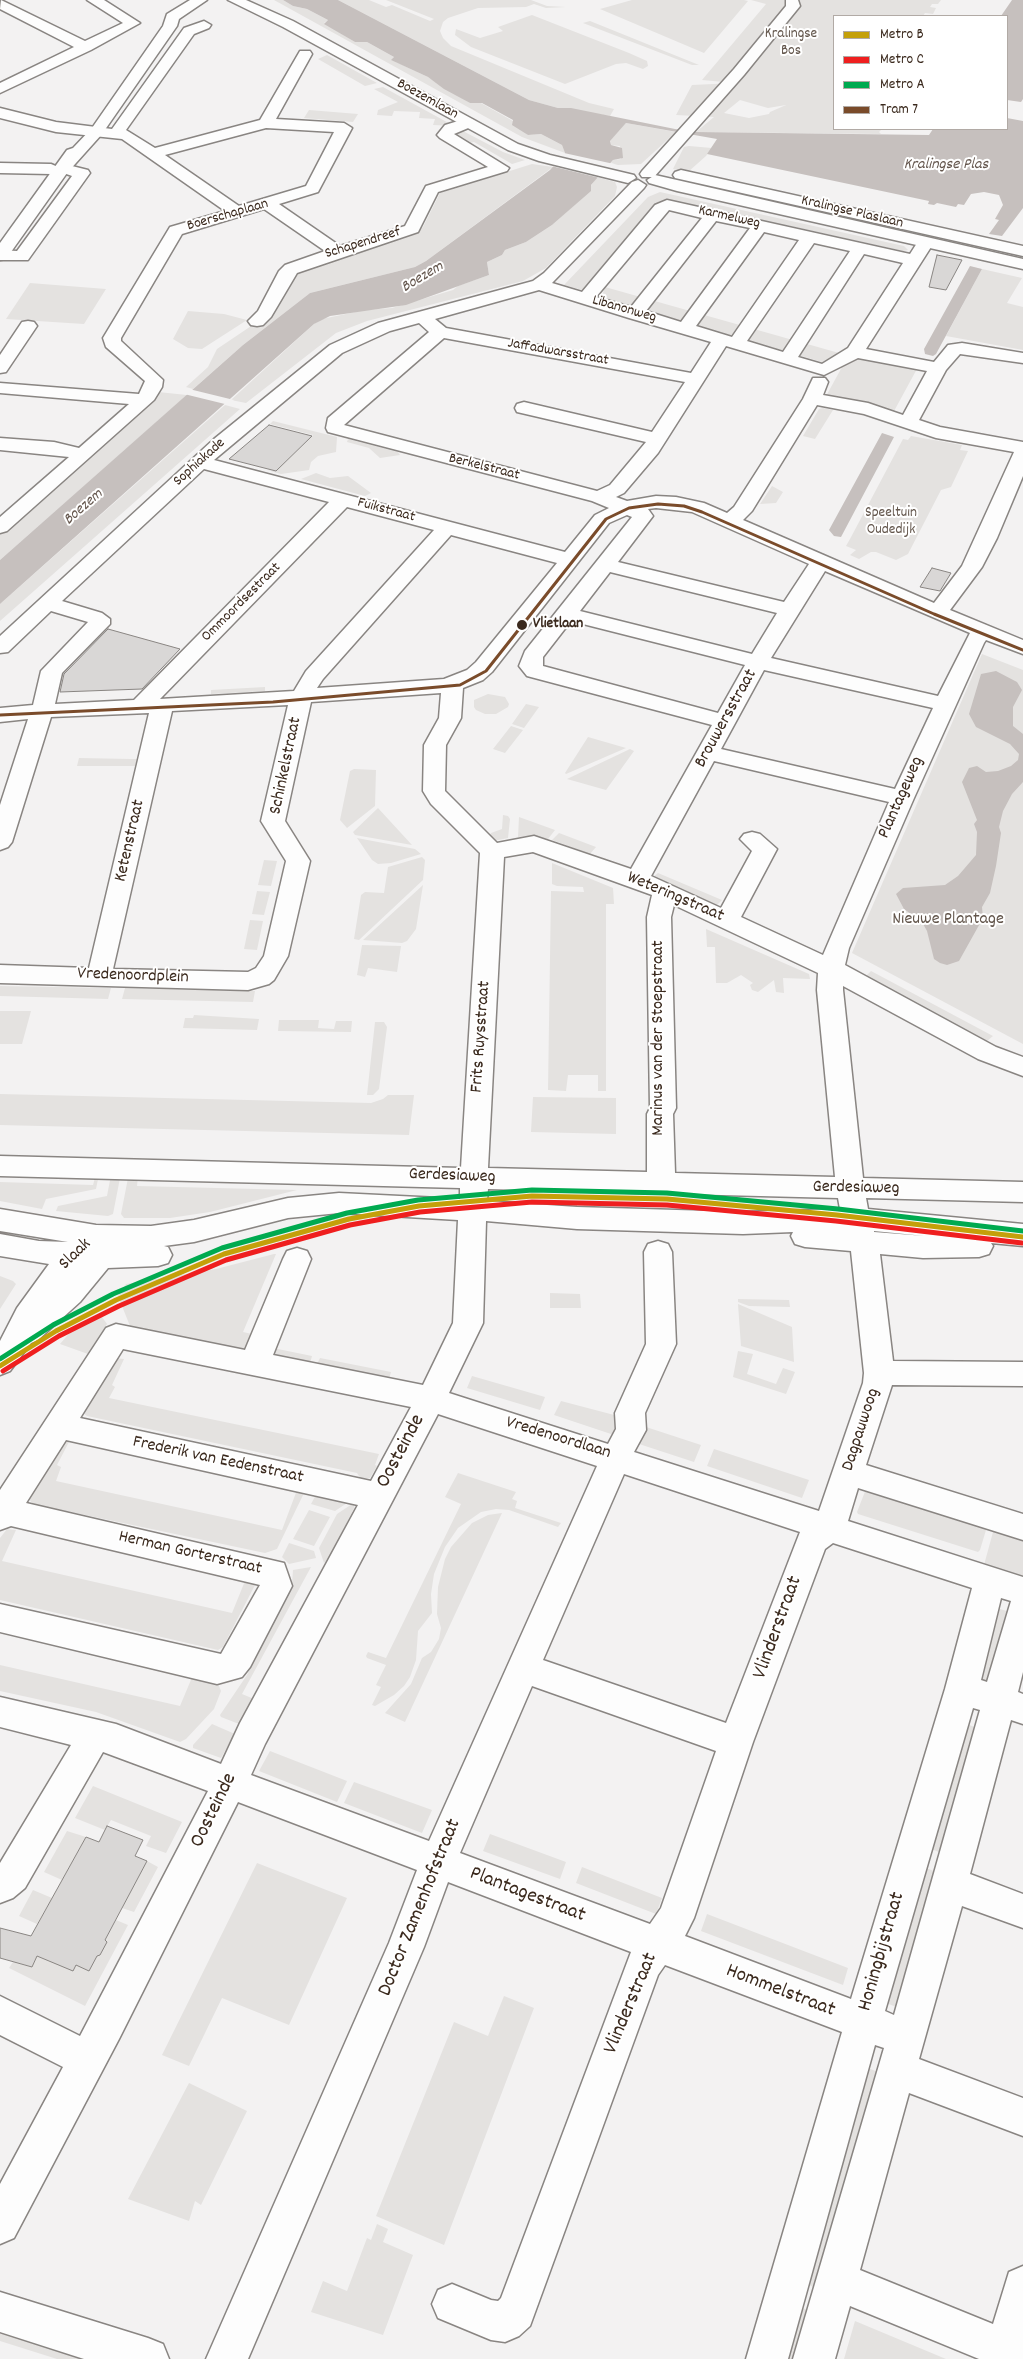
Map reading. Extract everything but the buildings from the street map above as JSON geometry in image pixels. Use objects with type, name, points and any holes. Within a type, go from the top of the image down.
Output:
[{"type":"street","points":[[0,90],[133,23],[94,0]]},
{"type":"street","name":"Boezemlaan","points":[[235,0],[288,24],[513,147],[556,160],[642,179]]},
{"type":"street","name":"Boezemlaan","points":[[254,0],[506,140],[556,160]]},
{"type":"street","points":[[424,318],[539,285],[550,278],[686,131],[793,6],[793,0]]},
{"type":"street","points":[[57,169],[93,131],[122,94],[170,26],[207,1]]},
{"type":"street","points":[[0,4],[86,47]]},
{"type":"street","points":[[117,133],[189,31],[204,25]]},
{"type":"street","points":[[152,154],[266,123],[305,54]]},
{"type":"street","points":[[0,113],[56,127],[126,135],[237,212]]},
{"type":"street","name":"Boerschaplaan","points":[[149,394],[154,380],[112,343],[112,338],[176,231],[312,189],[344,128],[266,123]]},
{"type":"street","name":"Schapendreef","points":[[257,321],[265,313],[290,269],[412,229],[432,189],[501,168],[445,135],[450,128],[468,123]]},
{"type":"street","points":[[0,168],[57,169],[82,173],[22,256],[0,255]]},
{"type":"street","name":"Kralingse Plaslaan","points":[[642,179],[682,182],[1023,251]]},
{"type":"street","name":"Kralingse Plaslaan","points":[[682,182],[921,250],[1023,264]]},
{"type":"street","points":[[268,204],[338,252]]},
{"type":"street","name":"Karmelweg","points":[[585,299],[663,207],[674,205],[860,248],[921,250]]},
{"type":"street","points":[[635,314],[713,214]]},
{"type":"street","points":[[686,328],[761,225]]},
{"type":"street","points":[[599,498],[617,489],[657,439],[696,379],[729,341],[810,236]]},
{"type":"street","points":[[788,358],[860,248]]},
{"type":"street","points":[[730,521],[742,511],[812,400],[824,370],[855,352],[894,286],[921,250]]},
{"type":"street","name":"Libanonweg","points":[[539,285],[824,370]]},
{"type":"street","points":[[424,318],[440,332]]},
{"type":"street","name":"Sophiakade","points":[[0,647],[201,462],[336,349],[384,327],[424,318]]},
{"type":"street","points":[[0,368],[28,326]]},
{"type":"street","name":"Jaffadwarsstraat","points":[[440,332],[696,379]]},
{"type":"street","name":"Berkelstraat","points":[[440,332],[335,422],[334,428],[599,498],[634,510]]},
{"type":"street","points":[[908,422],[938,368],[953,349],[957,348],[1023,358]]},
{"type":"street","points":[[855,352],[938,368]]},
{"type":"street","points":[[0,388],[149,394]]},
{"type":"street","points":[[0,527],[9,509],[83,454],[149,394]]},
{"type":"street","points":[[812,400],[868,409],[936,432],[1023,448]]},
{"type":"street","points":[[524,408],[657,439]]},
{"type":"street","points":[[0,444],[54,448],[83,454]]},
{"type":"street","points":[[936,612],[944,605],[972,566],[987,538],[1023,453]]},
{"type":"street","name":"Fuikstraat","points":[[201,462],[570,560]]},
{"type":"street","name":"Ommoordsestraat","points":[[151,706],[343,500]]},
{"type":"street","points":[[0,715],[43,711],[273,700],[452,685],[480,671],[602,519],[656,502],[676,503],[697,508],[730,521],[936,612],[1023,648]]},
{"type":"street","points":[[634,510],[643,516],[532,658],[530,666],[535,671],[726,722]]},
{"type":"street","points":[[301,697],[314,676],[447,528]]},
{"type":"street","name":"Brouwersstraat","points":[[636,880],[709,753],[758,662],[814,570],[822,562]]},
{"type":"street","points":[[605,565],[790,610]]},
{"type":"street","points":[[0,842],[36,726],[43,711],[46,690],[52,671],[99,624],[99,619],[48,604]]},
{"type":"street","points":[[567,614],[758,662],[945,704]]},
{"type":"street","name":"Plantageweg","points":[[851,1189],[831,999],[831,969],[837,948],[902,798],[975,640],[983,632]]},
{"type":"street","points":[[452,685],[450,718],[435,745],[434,790],[439,799],[492,851]]},
{"type":"street","name":"Schinkelstraat","points":[[265,974],[276,956],[298,861],[273,821],[289,757],[301,697]]},
{"type":"street","name":"Ketenstraat","points":[[100,977],[160,724],[151,706]]},
{"type":"street","points":[[0,709],[43,711]]},
{"type":"street","points":[[709,753],[902,798]]},
{"type":"street","points":[[727,920],[764,849],[752,839]]},
{"type":"street","name":"Weteringstraat","points":[[492,851],[534,844],[636,880],[831,969],[987,1052],[1023,1067]]},
{"type":"street","name":"Frits Ruysstraat","points":[[473,1216],[492,851]]},
{"type":"street","name":"Marinus van der Stoepstraat","points":[[661,1184],[660,1114],[663,1108],[659,917],[665,892]]},
{"type":"street","name":"Vredenoordplein","points":[[0,974],[248,981],[260,978],[265,974]]},
{"type":"street","name":"Gerdesiaweg","points":[[0,1166],[1023,1192]]},
{"type":"street","name":"Dagpauwoog","points":[[829,1529],[878,1383],[866,1254],[851,1189]]},
{"type":"street","name":"Gerdesiaweg","points":[[7,1247],[89,1249],[157,1255],[291,1226],[373,1218],[473,1216],[736,1231],[859,1230],[1023,1235]]},
{"type":"street","name":"Oosteinde","points":[[0,2224],[230,1783],[252,1734],[431,1399],[468,1323],[473,1216]]},
{"type":"street","name":"Gerdesiaweg","points":[[0,1220],[89,1249]]},
{"type":"street","name":"Gerdesiaweg","points":[[859,1230],[923,1247],[1023,1246]]},
{"type":"street","name":"Gerdesiaweg","points":[[7,1247],[33,1256],[42,1264],[47,1271],[46,1287]]},
{"type":"street","name":"Slaak","points":[[89,1249],[96,1264],[70,1294],[8,1352],[27,1316],[46,1287],[89,1249]]},
{"type":"street","name":"Doctor Zamenhofstraat","points":[[227,2359],[406,1947],[438,1862],[616,1457],[631,1430],[630,1413],[661,1344],[658,1252]]},
{"type":"street","points":[[255,1363],[297,1259]]},
{"type":"street","name":"Vredenoordlaan","points":[[58,1426],[116,1336],[431,1399],[616,1457],[829,1529],[990,1579]]},
{"type":"street","points":[[878,1373],[1023,1374]]},
{"type":"street","points":[[2,1514],[58,1426]]},
{"type":"street","name":"Frederik van Eedenstraat","points":[[58,1426],[378,1496]]},
{"type":"street","points":[[848,1472],[1023,1528]]},
{"type":"street","name":"Herman Gorterstraat","points":[[0,1618],[217,1668],[230,1667],[238,1657],[276,1586],[273,1572],[2,1514]]},
{"type":"street","name":"Vlinderstraat","points":[[452,2304],[491,2320],[505,2322],[516,2312],[644,1964],[676,1918],[736,1742],[812,1540],[829,1529]]},
{"type":"street","points":[[990,1579],[1023,1591]]},
{"type":"street","name":"Honingbijstraat","points":[[767,2359],[908,1865],[962,1689],[990,1579]]},
{"type":"street","points":[[814,2359],[900,2053],[950,1884],[1011,1705],[1023,1610]]},
{"type":"street","points":[[524,1668],[736,1742]]},
{"type":"street","points":[[962,1689],[1011,1705]]},
{"type":"street","name":"Plantagestraat","points":[[0,1712],[116,1740],[656,1945]]},
{"type":"street","points":[[0,1886],[12,1876],[95,1735]]},
{"type":"street","points":[[950,1884],[1023,1912]]},
{"type":"street","name":"Hommelstraat","points":[[656,1945],[864,2023],[900,2053],[1023,2116]]},
{"type":"street","points":[[0,2016],[87,2059]]},
{"type":"street","points":[[836,2280],[1006,2355],[1023,2286]]},
{"type":"street","points":[[0,2312],[148,2359]]},
{"type":"green space","points":[[274,0],[283,0],[293,6],[307,9],[328,20],[324,23],[355,42],[367,42],[394,57],[392,60],[428,77],[470,103],[481,103],[513,121],[528,135],[541,134],[562,145],[565,153],[522,137]]},
{"type":"green space","points":[[338,0],[369,0],[386,7],[392,5],[430,21],[434,19],[386,0],[531,0],[547,6],[566,7],[546,8],[534,4],[526,7],[478,8],[448,18],[443,22],[440,31],[443,38],[451,46],[589,103],[614,109],[610,116],[558,108],[529,100]]},
{"type":"green space","points":[[632,0],[748,1],[704,53],[600,9]]},
{"type":"green space","name":"Kralingse Bos","points":[[751,0],[941,0],[938,4],[932,4],[930,7],[936,8],[933,14],[833,15],[833,130],[881,130],[879,132],[881,134],[696,132],[714,117],[676,115],[692,85],[735,83],[702,80],[766,4]],"holes":[[[740,100],[768,108],[786,105],[769,114],[749,118],[724,113]]]},
{"type":"green space","points":[[532,15],[629,53],[647,61],[648,66],[643,69],[626,63],[616,64],[565,84],[471,47],[455,35],[456,29],[480,38],[503,31],[498,27]]},
{"type":"green space","points":[[590,21],[699,65],[692,65],[583,23]]},
{"type":"green space","points":[[327,55],[377,83],[365,86],[318,59]]},
{"type":"green space","points":[[383,87],[454,126],[433,125],[435,119],[419,118],[420,112],[394,111],[392,116],[377,115],[378,110],[398,102],[374,89]]},
{"type":"green space","points":[[309,110],[358,114],[353,122],[304,118]]},
{"type":"green space","points":[[626,123],[676,132],[641,164],[618,165],[611,163],[613,160],[621,159],[620,146],[611,145],[610,140]]},
{"type":"green space","points":[[461,130],[503,152],[525,160],[512,164],[474,142],[469,143],[454,135],[455,132]]},
{"type":"green space","points":[[684,147],[712,148],[688,172],[673,169]]},
{"type":"green space","points":[[532,164],[553,167],[426,261],[415,267],[310,293],[243,345],[193,389],[186,387],[208,367],[217,349],[266,316],[290,275],[418,231],[423,227],[440,193]]},
{"type":"green space","points":[[597,177],[615,182],[617,187],[615,196],[546,268],[523,281],[367,321],[336,333],[246,403],[231,400],[314,324],[322,319],[365,310],[392,308],[453,290],[458,286],[489,275],[487,262],[502,255],[505,250],[526,242],[552,225],[582,198]]},
{"type":"green space","points":[[660,192],[904,246],[908,250],[903,251],[786,225],[782,227],[676,203],[627,242],[582,290],[564,285],[648,197]]},
{"type":"green space","points":[[982,269],[1022,278],[1007,303],[1023,307],[1023,350],[946,336]]},
{"type":"green space","points":[[30,283],[106,289],[84,324],[6,319]]},
{"type":"green space","points":[[605,287],[839,353],[822,362],[609,300],[603,293]]},
{"type":"green space","points":[[188,311],[224,314],[247,320],[202,349],[188,348],[173,339]]},
{"type":"green space","points":[[858,357],[918,367],[893,413],[868,407],[871,403],[825,398],[842,367]]},
{"type":"green space","points":[[158,392],[187,395],[0,560],[0,530],[152,402]]},
{"type":"green space","points":[[225,405],[240,409],[0,621],[0,604]]},
{"type":"green space","points":[[819,409],[833,410],[815,439],[803,436]]},
{"type":"green space","points":[[273,421],[337,437],[336,452],[318,456],[311,462],[309,470],[281,474],[267,470],[276,471],[313,435],[270,424]]},
{"type":"green space","name":"Speeltuin Oudedijk","points":[[911,436],[962,445],[960,450],[968,451],[951,487],[941,490],[908,554],[896,560],[876,552],[871,552],[859,559],[850,555],[856,550],[846,546],[903,439],[908,440]]},
{"type":"green space","points":[[348,439],[398,452],[400,455],[380,458],[369,448],[347,442]]},
{"type":"green space","points":[[316,473],[330,478],[348,476],[371,493],[365,496],[301,479]]},
{"type":"green space","points":[[772,486],[783,492],[776,503],[760,504]]},
{"type":"green space","name":"Nieuwe Plantage","points":[[982,654],[1023,670],[1023,1044],[852,953]]},
{"type":"green space","points":[[265,687],[265,691],[211,694],[211,690]]},
{"type":"green space","points":[[488,694],[505,697],[509,704],[508,707],[496,714],[485,714],[476,710],[474,700]]},
{"type":"green space","points":[[526,704],[539,707],[524,728],[512,724]]},
{"type":"green space","points":[[511,726],[523,730],[505,753],[493,749]]},
{"type":"green space","points":[[588,737],[626,748],[566,774],[565,773]]},
{"type":"green space","points":[[630,749],[634,751],[606,790],[567,779]]},
{"type":"green space","points":[[79,758],[137,759],[135,766],[77,766]]},
{"type":"green space","points":[[354,769],[376,770],[375,806],[347,828],[340,820],[350,771]]},
{"type":"green space","points":[[378,808],[412,845],[355,835],[353,832]]},
{"type":"green space","points":[[503,815],[508,816],[510,819],[508,838],[488,842],[491,833],[502,829]]},
{"type":"green space","points":[[519,817],[555,830],[548,839],[529,836],[518,837]]},
{"type":"green space","points":[[559,833],[596,847],[590,854],[552,840]]},
{"type":"green space","points":[[357,838],[415,849],[421,854],[391,863],[378,864],[372,860]]},
{"type":"green space","points":[[422,857],[425,860],[423,880],[359,940],[354,939],[361,895],[365,892],[384,893],[388,867]]},
{"type":"green space","points":[[264,860],[277,861],[271,886],[258,885]]},
{"type":"green space","points":[[552,863],[613,888],[614,904],[606,904],[606,1091],[598,1091],[598,1075],[568,1075],[566,1091],[548,1090],[551,891],[584,892],[583,887],[557,886],[552,884]]},
{"type":"green space","points":[[658,873],[722,900],[717,905],[653,877]]},
{"type":"green space","points":[[423,885],[416,929],[407,941],[402,943],[363,940]]},
{"type":"green space","points":[[257,891],[270,892],[264,915],[252,914]]},
{"type":"green space","points":[[250,920],[263,921],[257,950],[244,949]]},
{"type":"green space","points":[[706,929],[809,974],[810,979],[783,978],[784,993],[776,992],[774,980],[758,992],[752,990],[750,985],[753,983],[741,975],[727,983],[716,983],[715,947],[707,947]]},
{"type":"green space","points":[[362,945],[401,946],[397,972],[368,968],[365,977],[357,975]]},
{"type":"green space","points":[[871,971],[993,1036],[987,1041],[866,976]]},
{"type":"green space","points":[[0,986],[111,988],[108,999],[0,996]]},
{"type":"green space","points":[[125,988],[255,991],[253,1002],[122,999]]},
{"type":"green space","points":[[0,1011],[31,1011],[22,1044],[0,1044]]},
{"type":"green space","points":[[194,1015],[259,1019],[257,1030],[183,1028],[185,1018],[193,1018]]},
{"type":"green space","points":[[279,1020],[319,1020],[318,1028],[334,1029],[336,1021],[352,1021],[351,1032],[278,1031]]},
{"type":"green space","points":[[375,1022],[384,1022],[387,1027],[379,1089],[373,1095],[367,1095]]},
{"type":"green space","points":[[0,1094],[371,1103],[388,1095],[414,1095],[409,1135],[0,1125]]},
{"type":"green space","points":[[533,1097],[616,1098],[616,1134],[531,1132]]},
{"type":"green space","points":[[96,1174],[99,1174],[96,1189],[46,1199],[42,1209],[0,1201],[0,1182],[93,1185]]},
{"type":"green space","points":[[111,1175],[120,1178],[113,1214],[108,1216],[56,1211],[58,1206],[107,1196]]},
{"type":"green space","points":[[138,1176],[137,1186],[297,1190],[210,1212],[170,1218],[124,1218],[121,1214],[128,1178]]},
{"type":"green space","points":[[276,1254],[243,1332],[261,1336],[252,1358],[130,1326],[118,1296],[126,1284],[216,1269]]},
{"type":"green space","points":[[0,1276],[16,1284],[0,1309]]},
{"type":"green space","points":[[550,1293],[580,1294],[581,1308],[550,1308]]},
{"type":"green space","points":[[738,1299],[789,1300],[790,1307],[749,1306],[738,1302]]},
{"type":"green space","points":[[738,1304],[792,1327],[794,1362],[741,1346]]},
{"type":"green space","points":[[96,1317],[102,1317],[107,1324],[88,1354],[60,1344],[72,1330]]},
{"type":"green space","points":[[268,1347],[312,1356],[310,1363],[265,1353]]},
{"type":"green space","points":[[738,1351],[753,1354],[747,1374],[776,1384],[783,1368],[795,1372],[786,1394],[733,1377]]},
{"type":"green space","points":[[115,1358],[124,1359],[112,1385],[115,1387],[109,1398],[379,1454],[375,1465],[377,1466],[370,1478],[361,1479],[357,1473],[87,1416],[83,1413]]},
{"type":"green space","points":[[320,1358],[391,1372],[389,1379],[317,1364]]},
{"type":"green space","points":[[472,1376],[545,1397],[540,1410],[467,1388]]},
{"type":"green space","points":[[561,1401],[618,1416],[620,1437],[554,1415]]},
{"type":"green space","points":[[643,1426],[701,1445],[694,1462],[636,1443]]},
{"type":"green space","points":[[70,1440],[57,1465],[61,1467],[56,1481],[282,1530],[297,1490],[304,1493],[277,1549],[265,1553],[33,1504],[28,1498],[61,1443]]},
{"type":"green space","points":[[714,1449],[809,1480],[802,1498],[707,1466]]},
{"type":"green space","points":[[458,1473],[516,1492],[512,1499],[517,1501],[515,1508],[561,1523],[558,1527],[509,1510],[496,1509],[481,1512],[458,1528],[445,1547],[434,1574],[431,1594],[432,1613],[418,1631],[416,1660],[410,1677],[394,1695],[375,1706],[372,1705],[381,1687],[376,1685],[386,1665],[366,1656],[368,1652],[386,1658],[461,1504],[445,1497]]},
{"type":"green space","points":[[866,1489],[984,1527],[986,1530],[980,1550],[978,1552],[858,1514],[857,1512]]},
{"type":"green space","points":[[318,1491],[353,1499],[335,1511],[311,1504]]},
{"type":"green space","points":[[355,1502],[354,1508],[329,1559],[324,1563],[319,1548],[337,1514]]},
{"type":"green space","points":[[309,1510],[330,1517],[314,1546],[293,1539]]},
{"type":"green space","points":[[502,1513],[405,1722],[385,1713],[411,1684],[422,1658],[431,1652],[439,1639],[441,1628],[437,1614],[438,1587],[445,1559],[451,1547],[472,1523],[488,1515]]},
{"type":"green space","points":[[7,1529],[16,1530],[2,1561],[232,1613],[245,1581],[255,1585],[223,1647],[218,1650],[0,1600],[0,1538]]},
{"type":"green space","points":[[996,1531],[1023,1540],[1023,1578],[984,1565],[993,1532]]},
{"type":"green space","points":[[289,1543],[314,1551],[316,1558],[289,1564],[282,1557]]},
{"type":"green space","points":[[311,1567],[242,1694],[254,1699],[239,1724],[221,1717],[220,1715],[247,1675],[292,1584],[293,1570]]},
{"type":"green space","points":[[993,1607],[1017,1614],[989,1682],[986,1682],[981,1681]]},
{"type":"green space","points":[[0,1665],[180,1706],[193,1675],[217,1681],[221,1691],[214,1709],[186,1739],[180,1742],[96,1712],[0,1691]]},
{"type":"green space","points":[[956,1720],[985,1731],[949,1856],[921,1845]]},
{"type":"green space","points":[[212,1724],[235,1734],[221,1758],[193,1748],[193,1745]]},
{"type":"green space","points":[[270,1751],[347,1781],[337,1802],[259,1771]]},
{"type":"green space","points":[[354,1782],[432,1810],[422,1833],[344,1803]]},
{"type":"green space","points":[[93,1786],[182,1822],[166,1853],[146,1846],[151,1836],[111,1820],[105,1830],[75,1818]]},
{"type":"green space","points":[[67,1831],[86,1837],[62,1880],[44,1872]]},
{"type":"green space","points":[[490,1834],[566,1862],[560,1879],[483,1851]]},
{"type":"green space","points":[[147,1861],[158,1867],[134,1912],[122,1908]]},
{"type":"green space","points":[[257,1863],[347,1898],[289,2025],[222,1998],[189,2066],[162,2055]]},
{"type":"green space","points":[[916,1864],[944,1875],[904,2010],[881,2001]]},
{"type":"green space","points":[[582,1867],[662,1898],[656,1914],[576,1883]]},
{"type":"green space","points":[[33,1890],[52,1898],[37,1924],[19,1916]]},
{"type":"green space","points":[[707,1914],[848,1968],[843,1985],[701,1931]]},
{"type":"green space","points":[[116,1920],[128,1925],[85,2006],[9,1968],[13,1962],[32,1967],[37,1955],[76,1965],[97,1955],[107,1942],[105,1940]]},
{"type":"green space","points":[[504,1996],[534,2008],[444,2245],[376,2216],[454,2022],[488,2036]]},
{"type":"green space","points":[[860,2065],[886,2075],[823,2291],[799,2281]]},
{"type":"green space","points":[[189,2083],[247,2111],[201,2205],[195,2201],[189,2221],[128,2199]]},
{"type":"green space","points":[[377,2224],[388,2229],[383,2242],[413,2255],[383,2335],[311,2312],[323,2281],[347,2291],[367,2238],[371,2240]]},
{"type":"green space","points":[[793,2304],[817,2314],[804,2359],[777,2359]]},
{"type":"green space","points":[[855,2321],[946,2359],[844,2359]]},
{"type":"green space","points":[[0,2330],[89,2359],[57,2359],[0,2341]]},
{"type":"water","points":[[283,0],[338,0],[529,100],[558,108],[571,108],[675,129],[696,132],[929,135],[932,130],[1008,130],[1008,118],[1023,121],[1023,208],[1002,236],[989,234],[999,220],[995,219],[1003,205],[999,195],[984,192],[971,194],[964,205],[958,204],[956,207],[937,203],[934,205],[928,204],[929,201],[707,154],[717,139],[626,123],[610,141],[611,145],[622,148],[623,158],[613,160],[591,185],[591,191],[552,225],[526,242],[505,250],[502,255],[487,262],[489,275],[406,305],[330,316],[314,324],[0,604],[0,560],[243,345],[310,293],[415,267],[426,261],[550,170],[565,153],[562,145],[541,134],[528,135],[512,125],[513,120],[482,103],[470,103],[444,89],[428,77],[391,60],[394,57],[367,42],[355,42],[324,24],[328,20],[307,9],[293,6]]},
{"type":"water","points":[[1012,0],[1023,0],[1023,99],[1021,102],[1008,100],[1008,15],[1002,15]]},
{"type":"water","points":[[970,266],[982,269],[936,354],[933,356],[925,354],[924,349]]},
{"type":"water","points":[[882,433],[894,437],[841,537],[834,536],[829,530]]},
{"type":"water","points":[[996,671],[1017,682],[1022,690],[1013,707],[1013,726],[1023,734],[1023,782],[1012,794],[1003,811],[999,827],[1001,833],[996,866],[990,893],[982,907],[983,918],[959,961],[947,965],[934,959],[927,931],[922,922],[904,909],[896,894],[903,888],[945,885],[958,876],[976,855],[977,832],[974,824],[977,820],[962,782],[969,768],[977,766],[986,772],[998,771],[1011,766],[1018,760],[1019,754],[1010,744],[976,727],[969,714],[981,674]]},
{"type":"pier","points":[[564,153],[614,164],[600,178],[551,166]]},
{"type":"pier","points":[[189,389],[234,400],[229,405],[184,394]]},
{"type":"metro line","name":"A","points":[[0,1359],[53,1325],[113,1294],[222,1248],[347,1213],[418,1200],[532,1190],[667,1193],[838,1209],[1023,1231]]},
{"type":"metro line","name":"B","points":[[0,1366],[56,1331],[116,1300],[224,1254],[349,1219],[419,1206],[532,1196],[667,1199],[837,1215],[1023,1237]]},
{"type":"metro line","name":"C","points":[[3,1371],[59,1336],[119,1306],[226,1260],[350,1225],[420,1212],[532,1202],[667,1205],[836,1221],[1022,1243]]},
{"type":"tram line","name":"7","points":[[0,715],[273,702],[460,685],[486,671],[606,519],[629,508],[658,504],[684,506],[702,512],[934,614],[1023,650]]},
{"type":"place","name":"Vlietlaan","points":[[522,625]]},
{"type":"water label","name":"Kralingse Plas","points":[[946,166]]},
{"type":"water label","name":"Boezem","points":[[423,278]]},
{"type":"water label","name":"Boezem","points":[[84,508]]}]
